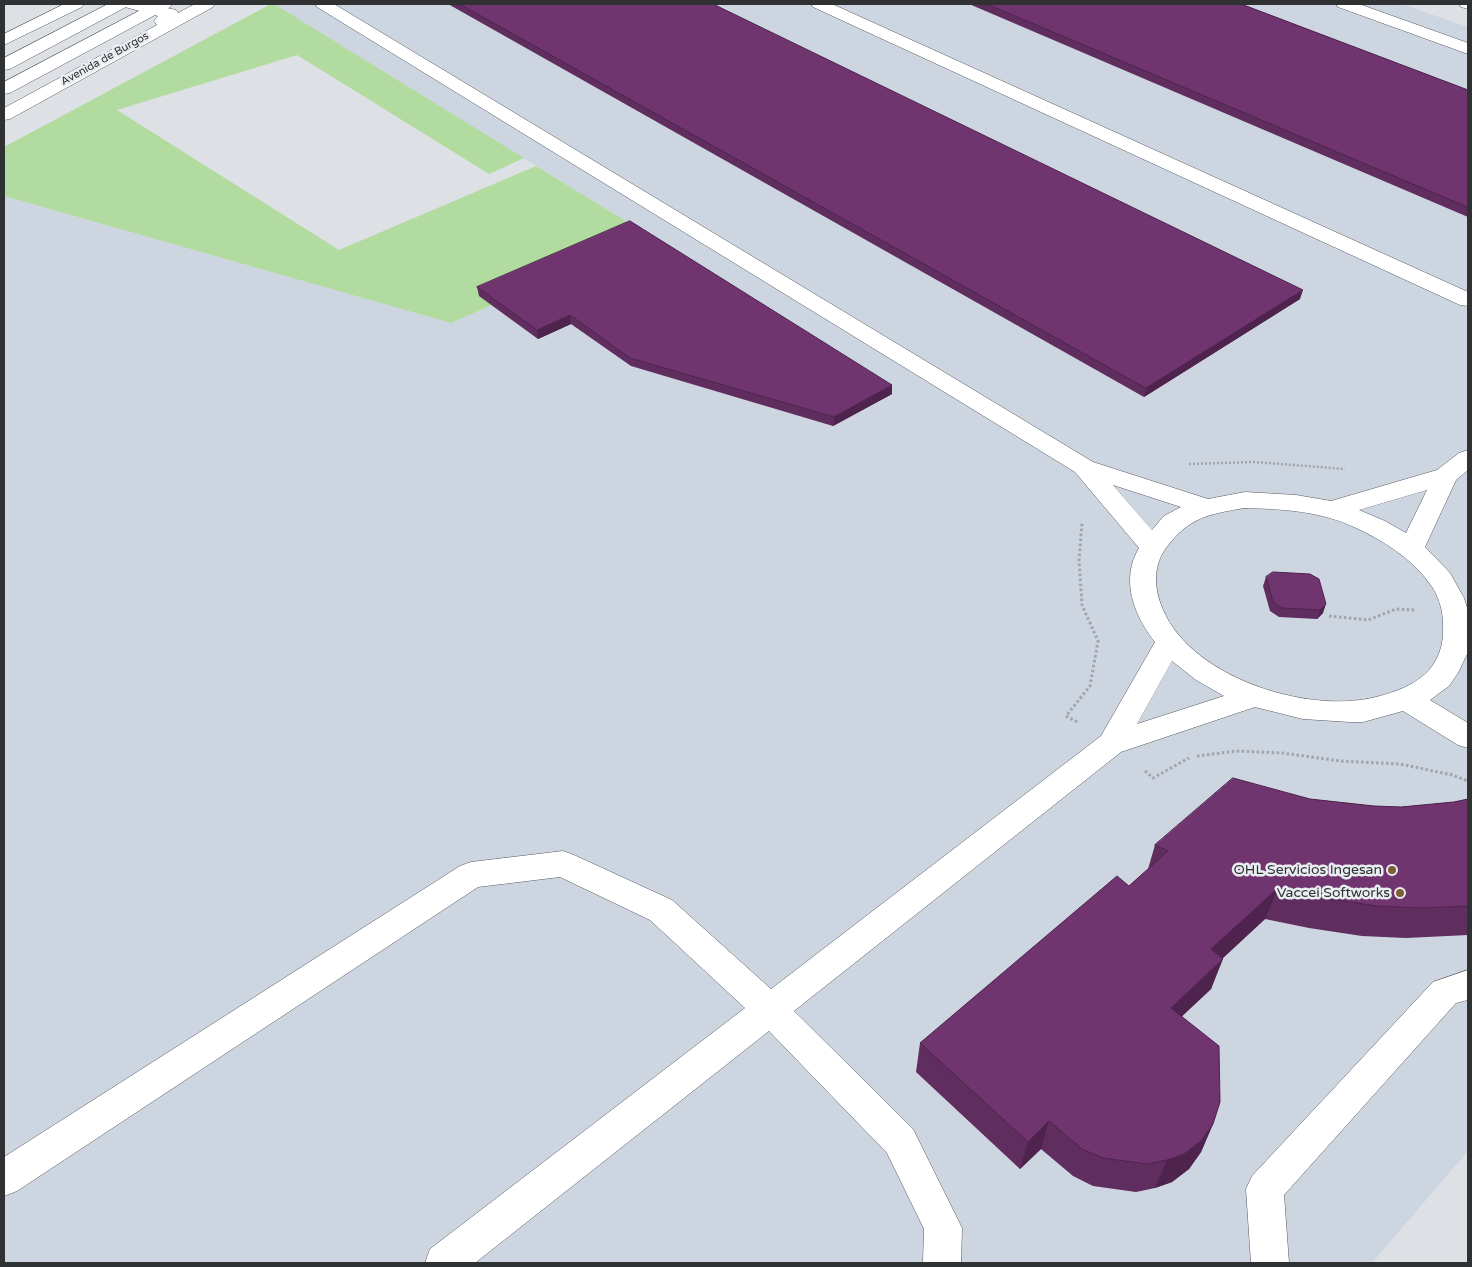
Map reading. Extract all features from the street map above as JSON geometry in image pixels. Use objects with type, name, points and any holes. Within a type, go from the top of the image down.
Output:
[{"type":"main road","points":[[4,40],[76,4]]},
{"type":"main road","points":[[4,64],[120,4]]},
{"type":"main road","points":[[132,4],[158,7],[170,14],[143,39]]},
{"type":"main road","name":"Avenida de Burgos","points":[[4,114],[207,4]]},
{"type":"main road","points":[[323,4],[1084,467],[1206,507]]},
{"type":"main road","points":[[819,4],[1468,300]]},
{"type":"main road","points":[[1344,4],[1468,49]]},
{"type":"main road","name":"Avenida de Burgos","points":[[4,89],[158,7]]},
{"type":"main road","points":[[1332,510],[1446,476],[1468,458]]},
{"type":"main road","points":[[1084,467],[1151,545]]},
{"type":"main road","points":[[1411,549],[1446,476]]},
{"type":"main road","points":[[1245,500],[1288,500],[1332,510],[1375,526],[1411,549],[1442,580],[1458,614],[1460,669],[1407,700],[1361,711],[1307,710],[1253,697],[1205,673],[1169,642],[1151,616],[1142,591],[1142,567],[1151,545],[1173,522],[1206,507],[1245,500]]},
{"type":"main road","points":[[1111,744],[1169,642]]},
{"type":"main road","points":[[444,1263],[1111,744],[1253,697]]},
{"type":"main road","points":[[1407,700],[1468,737]]},
{"type":"main road","points":[[4,1178],[471,875],[563,864],[660,910],[770,1009],[900,1141],[943,1228],[942,1263]]},
{"type":"main road","points":[[1270,1263],[1265,1189],[1445,992],[1468,985]]},
{"type":"path","points":[[1180,464],[1254,462],[1351,469]]},
{"type":"path","points":[[1080,518],[1083,526],[1079,560],[1082,605],[1098,641],[1090,686],[1066,716],[1111,744],[1153,778],[1192,756],[1236,751],[1282,753],[1341,761],[1400,764],[1452,775],[1468,781]]},
{"type":"path","points":[[1329,616],[1368,620],[1396,609],[1458,614]]},
{"type":"shaded area","points":[[273,4],[1401,4],[1468,27],[1468,1151],[1372,1263],[4,1263],[4,196],[451,323],[650,236]]},
{"type":"green space","points":[[274,4],[524,158],[489,174],[297,55],[117,110],[339,250],[536,166],[650,236],[451,323],[4,196],[4,147]]},
{"type":"building","points":[[460,4],[713,4],[1303,290],[1146,388]]},
{"type":"building","points":[[987,4],[1241,4],[1468,90],[1468,207]]},
{"type":"building","points":[[630,221],[892,385],[834,417],[630,358],[570,315],[537,330],[477,287]]},
{"type":"building","points":[[1273,572],[1310,574],[1319,579],[1326,604],[1320,610],[1282,608],[1273,602],[1266,577]]},
{"type":"building","points":[[1233,778],[1310,799],[1374,806],[1401,807],[1468,799],[1468,906],[1423,908],[1377,906],[1323,898],[1278,888],[1211,949],[1223,959],[1171,1008],[1219,1046],[1220,1102],[1213,1124],[1201,1141],[1184,1154],[1147,1164],[1103,1158],[1082,1149],[1049,1121],[1028,1142],[920,1043],[1117,876],[1129,886],[1168,851],[1155,845]]},
{"type":"place","name":"OHL Servicios Ingesan","points":[[1392,870]]},
{"type":"place","name":"Vaccei Softworks","points":[[1400,893]]}]
